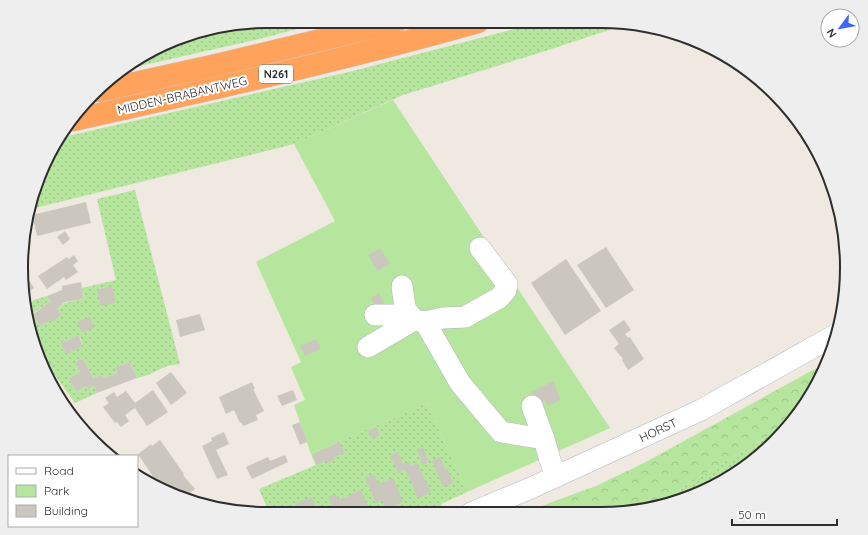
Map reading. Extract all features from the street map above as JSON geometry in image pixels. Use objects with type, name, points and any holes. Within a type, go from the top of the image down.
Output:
[{"type":"highway","name":"MIDDEN-BRABANTWEG","points":[[108,89],[371,28]]},
{"type":"highway","name":"MIDDEN-BRABANTWEG","points":[[80,118],[408,42],[457,28]]},
{"type":"street","points":[[368,347],[419,321],[465,317],[499,298],[506,290],[507,284],[480,248]]},
{"type":"street","points":[[402,286],[405,308],[419,321],[460,383],[501,432],[544,439]]},
{"type":"street","points":[[375,315],[401,316],[419,321]]},
{"type":"street","name":"HORST","points":[[485,507],[701,410],[829,339]]},
{"type":"street","points":[[532,406],[556,476]]},
{"type":"green space","points":[[301,28],[136,67],[176,46],[206,36],[236,30]]},
{"type":"green space","points":[[519,28],[612,29],[403,95],[294,144],[36,208],[46,176],[67,136],[349,72]]},
{"type":"green space","points":[[393,100],[610,428],[467,492],[427,403],[311,454],[294,405],[305,400],[291,367],[301,362],[256,262],[335,221],[294,144]]},
{"type":"green space","points":[[135,190],[180,364],[167,366],[148,375],[137,378],[130,362],[115,368],[117,373],[103,378],[102,375],[93,378],[83,358],[75,362],[80,372],[69,378],[76,392],[87,386],[88,388],[94,385],[97,393],[75,403],[52,371],[46,359],[33,316],[41,326],[61,315],[57,309],[65,303],[83,299],[82,288],[116,280],[97,199]],"holes":[[[79,335],[82,346],[66,353],[61,343]]]},
{"type":"green space","points":[[47,296],[51,301],[33,313],[31,302],[34,300]]},
{"type":"green space","points":[[818,367],[800,401],[774,432],[666,498],[632,505],[600,507],[540,507],[596,486],[644,463]]},
{"type":"green space","points":[[427,403],[467,492],[441,504],[442,507],[267,507],[259,489],[316,465],[311,454]]},
{"type":"green space","points":[[774,432],[758,448],[734,467],[692,489],[666,498]]},
{"type":"building","points":[[86,202],[91,223],[37,236],[33,220],[34,214]]},
{"type":"building","points":[[65,231],[70,239],[63,245],[57,237]]},
{"type":"building","points":[[606,247],[634,290],[606,308],[577,265]]},
{"type":"building","points":[[380,248],[390,264],[378,271],[368,255]]},
{"type":"building","points":[[74,255],[78,261],[73,265],[78,272],[66,280],[64,277],[47,289],[38,276],[67,257],[69,259]]},
{"type":"building","points":[[566,259],[601,311],[565,335],[531,283]]},
{"type":"building","points":[[29,280],[34,288],[30,291]]},
{"type":"building","points":[[81,282],[83,299],[65,302],[57,309],[61,315],[52,322],[51,320],[41,326],[33,314],[51,301],[47,296],[62,290],[62,286]]},
{"type":"building","points":[[112,286],[116,302],[101,306],[97,290]]},
{"type":"building","points":[[379,293],[384,304],[376,308],[371,298]]},
{"type":"building","points":[[200,314],[205,330],[180,337],[176,320]]},
{"type":"building","points":[[90,317],[94,328],[82,333],[77,322]]},
{"type":"building","points":[[624,320],[631,330],[625,334],[628,338],[630,337],[644,359],[628,370],[622,360],[623,359],[614,348],[619,344],[609,330]]},
{"type":"building","points":[[79,335],[82,346],[66,354],[61,343]]},
{"type":"building","points":[[316,339],[321,349],[305,356],[300,346]]},
{"type":"building","points":[[83,358],[93,378],[102,375],[103,378],[117,373],[115,368],[130,362],[137,378],[97,393],[94,385],[88,389],[87,386],[76,392],[69,378],[80,372],[75,362]]},
{"type":"building","points":[[171,372],[187,393],[171,405],[156,383]]},
{"type":"building","points":[[553,381],[561,400],[548,406],[545,400],[536,404],[531,392]]},
{"type":"building","points":[[252,382],[255,389],[253,389],[264,411],[256,415],[258,420],[243,426],[234,410],[226,414],[219,397]]},
{"type":"building","points":[[153,390],[168,412],[147,426],[135,408],[125,415],[129,421],[121,427],[117,422],[115,423],[103,407],[109,403],[105,398],[114,392],[117,397],[126,391],[135,403]]},
{"type":"building","points":[[293,390],[297,400],[282,406],[277,396]]},
{"type":"building","points":[[300,422],[307,442],[300,445],[292,425]]},
{"type":"building","points":[[376,427],[380,435],[372,439],[368,431]]},
{"type":"building","points":[[224,432],[229,444],[216,450],[228,475],[217,479],[202,446],[212,441],[211,438]]},
{"type":"building","points":[[160,440],[184,474],[183,475],[195,489],[189,493],[176,489],[154,478],[138,454],[151,444],[152,446]]},
{"type":"building","points":[[340,442],[345,453],[334,457],[335,460],[327,463],[326,461],[316,465],[312,454]]},
{"type":"building","points":[[423,447],[429,462],[423,465],[417,450]]},
{"type":"building","points":[[398,452],[403,464],[409,462],[411,466],[417,463],[431,492],[418,498],[405,469],[398,473],[390,456]]},
{"type":"building","points":[[285,455],[288,462],[252,479],[246,467],[268,457],[270,461]]},
{"type":"building","points":[[440,457],[445,469],[447,468],[453,483],[443,487],[432,461]]},
{"type":"building","points":[[374,474],[379,484],[393,478],[403,502],[391,507],[385,507],[382,500],[376,503],[365,478]]},
{"type":"building","points":[[361,490],[368,506],[333,507],[328,497],[336,494],[339,500]]},
{"type":"building","points":[[311,497],[316,507],[294,507],[296,506],[295,504]]}]
